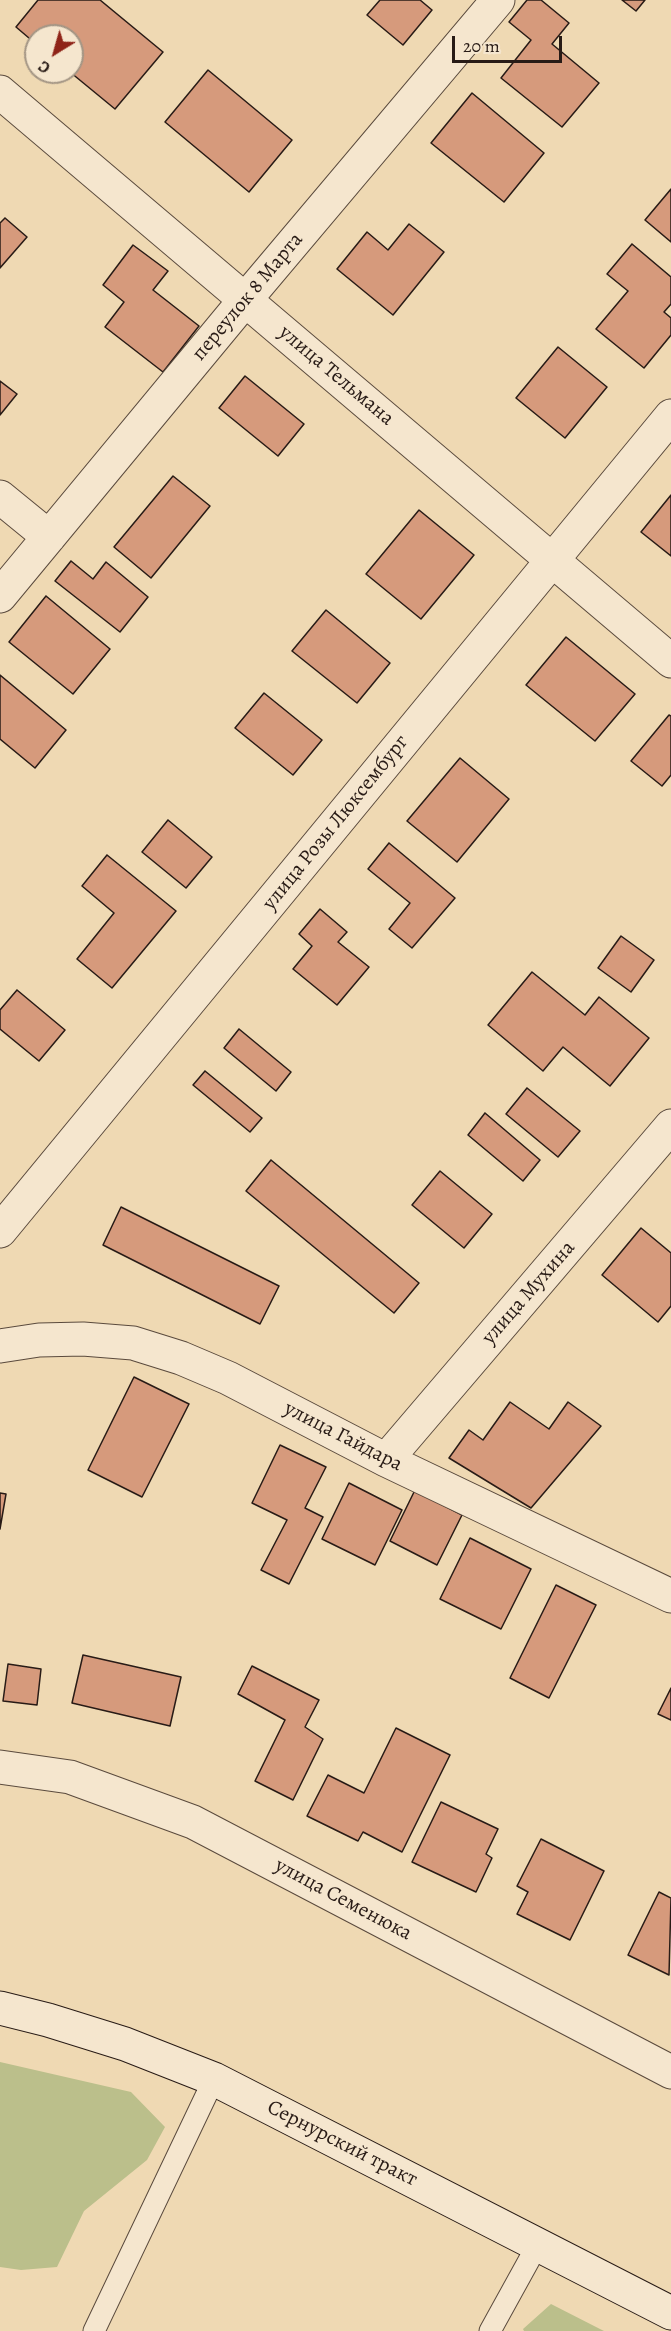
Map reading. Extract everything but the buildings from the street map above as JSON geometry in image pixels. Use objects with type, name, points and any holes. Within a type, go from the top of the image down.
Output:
[{"type":"street","name":"переулок 8 Марта","points":[[0,596],[487,4]]},
{"type":"street","name":"улица Тельмана","points":[[0,92],[671,660]]},
{"type":"street","name":"улица Розы Люксембург","points":[[0,1231],[671,416]]},
{"type":"street","points":[[0,496],[49,537]]},
{"type":"street","name":"улица Мухина","points":[[386,1460],[671,1126]]},
{"type":"street","name":"улица Гайдара","points":[[0,1346],[39,1340],[133,1343],[181,1358],[228,1378],[386,1460],[671,1596]]},
{"type":"street","name":"улица Семенюка","points":[[0,1767],[70,1778],[193,1822],[671,2072]]},
{"type":"street","name":"Сернурский тракт","points":[[0,2008],[125,2044],[214,2079],[671,2313]]},
{"type":"lane","points":[[94,2331],[214,2079]]},
{"type":"lane","points":[[490,2331],[538,2244]]},
{"type":"green space","points":[[0,2062],[131,2092],[165,2127],[147,2160],[84,2211],[57,2267],[21,2270],[0,2267]]},
{"type":"green space","points":[[551,2304],[604,2331],[524,2331],[523,2329]]}]
